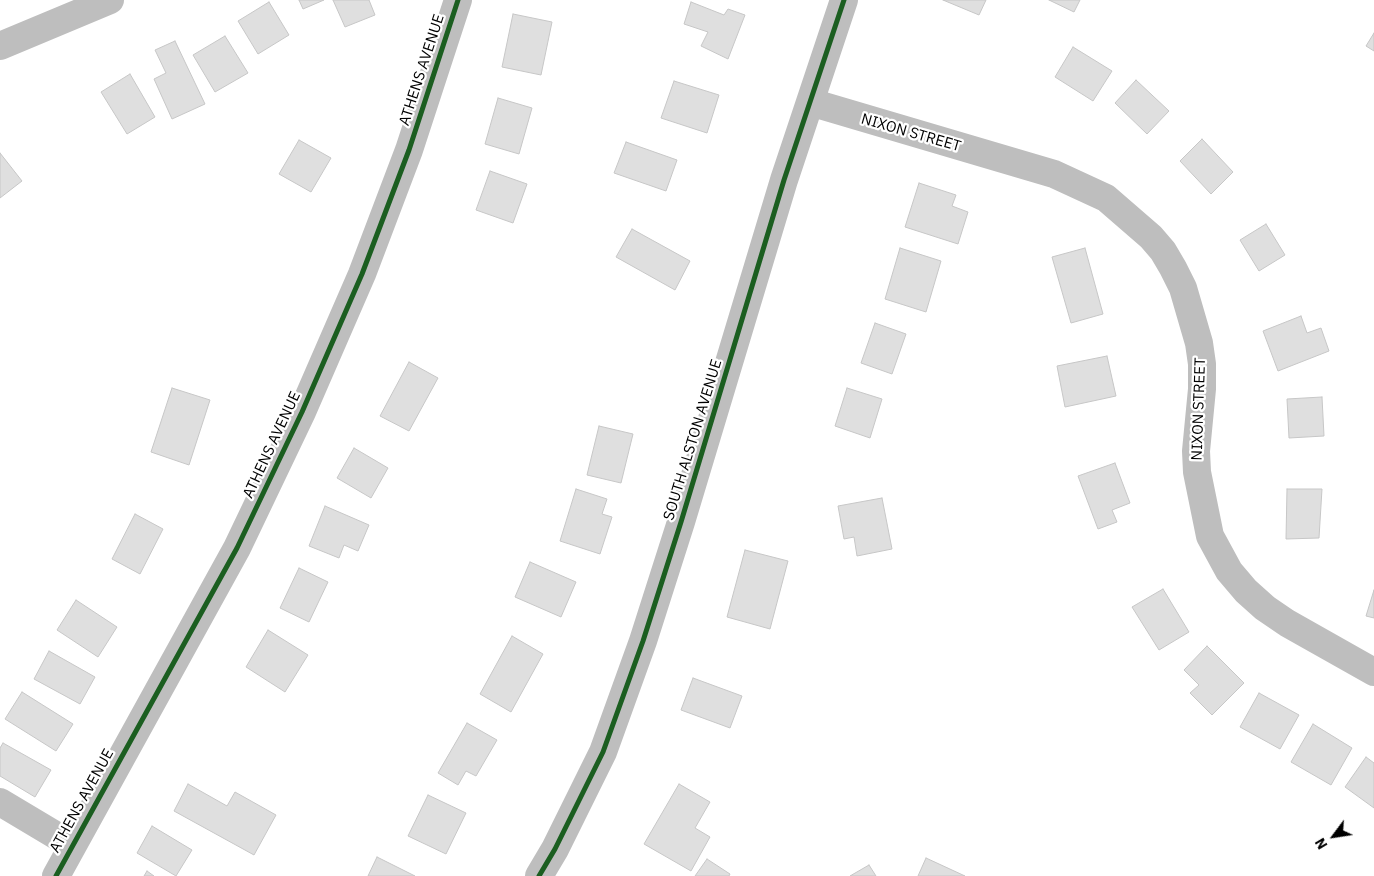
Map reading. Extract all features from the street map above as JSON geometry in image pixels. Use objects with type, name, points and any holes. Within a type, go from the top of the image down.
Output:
[{"type":"street","points":[[0,46],[110,0]]},
{"type":"street","name":"ATHENS AVENUE","points":[[56,876],[236,548],[302,412],[362,274],[409,150],[458,0]]},
{"type":"street","name":"SOUTH ALSTON AVENUE","points":[[539,876],[555,849],[603,752],[632,673],[678,531],[781,190],[844,0]]},
{"type":"street","name":"NIXON STREET","points":[[810,102],[1054,174],[1106,198],[1151,237],[1173,268],[1182,288],[1200,343],[1202,389],[1196,451],[1197,472],[1210,536],[1229,571],[1246,591],[1265,608],[1287,623],[1374,672]]},
{"type":"street","points":[[0,802],[72,845]]},
{"type":"building","points":[[299,0],[324,0],[303,9]]},
{"type":"building","points":[[333,0],[369,0],[375,15],[345,27]]},
{"type":"building","points":[[943,0],[986,0],[979,15]]},
{"type":"building","points":[[1049,0],[1080,0],[1074,12]]},
{"type":"building","points":[[269,2],[289,35],[258,54],[238,21]]},
{"type":"building","points":[[691,2],[724,15],[728,9],[745,15],[728,59],[701,46],[708,32],[684,24]]},
{"type":"building","points":[[513,14],[552,22],[541,75],[502,67]]},
{"type":"building","points":[[1374,33],[1374,51],[1366,46]]},
{"type":"building","points":[[225,36],[248,73],[215,92],[193,55]]},
{"type":"building","points":[[175,41],[205,104],[172,119],[154,79],[166,73],[155,50]]},
{"type":"building","points":[[1073,47],[1112,71],[1093,101],[1055,77]]},
{"type":"building","points":[[130,74],[155,117],[127,134],[101,92]]},
{"type":"building","points":[[1136,80],[1169,111],[1147,134],[1115,103]]},
{"type":"building","points":[[674,81],[719,95],[707,133],[661,118]]},
{"type":"building","points":[[498,98],[532,108],[519,154],[485,144]]},
{"type":"building","points":[[1202,139],[1233,172],[1211,194],[1180,161]]},
{"type":"building","points":[[299,140],[331,158],[311,192],[279,174]]},
{"type":"building","points":[[626,142],[677,160],[666,191],[614,173]]},
{"type":"building","points":[[0,153],[22,181],[0,198]]},
{"type":"building","points":[[490,171],[527,184],[513,223],[476,210]]},
{"type":"building","points":[[919,183],[956,195],[952,206],[968,212],[958,244],[905,227]]},
{"type":"building","points":[[1266,224],[1285,255],[1259,271],[1240,240]]},
{"type":"building","points":[[632,229],[690,261],[675,290],[616,257]]},
{"type":"building","points":[[900,248],[941,261],[926,312],[885,299]]},
{"type":"building","points":[[1085,248],[1103,314],[1071,323],[1052,257]]},
{"type":"building","points":[[1301,316],[1307,333],[1321,328],[1329,351],[1278,371],[1263,331]]},
{"type":"building","points":[[875,323],[906,334],[892,374],[861,363]]},
{"type":"building","points":[[1107,356],[1116,396],[1065,407],[1057,366]]},
{"type":"building","points":[[409,362],[438,378],[409,431],[380,416]]},
{"type":"building","points":[[172,388],[210,400],[189,465],[151,452]]},
{"type":"building","points":[[847,388],[882,399],[870,438],[835,426]]},
{"type":"building","points":[[1322,397],[1324,436],[1289,438],[1287,399]]},
{"type":"building","points":[[599,426],[633,434],[621,483],[587,475]]},
{"type":"building","points":[[354,448],[388,468],[371,498],[337,478]]},
{"type":"building","points":[[1115,463],[1130,503],[1112,510],[1117,522],[1098,529],[1078,476]]},
{"type":"building","points":[[576,489],[607,499],[602,514],[612,517],[600,554],[560,541]]},
{"type":"building","points":[[1287,489],[1322,489],[1319,538],[1286,539]]},
{"type":"building","points":[[882,498],[892,549],[857,556],[854,537],[844,539],[838,506]]},
{"type":"building","points":[[325,506],[369,525],[358,551],[344,545],[339,558],[309,546]]},
{"type":"building","points":[[135,514],[163,529],[140,574],[112,559]]},
{"type":"building","points":[[745,550],[788,561],[770,629],[727,617]]},
{"type":"building","points":[[530,562],[576,582],[561,617],[515,597]]},
{"type":"building","points":[[299,568],[328,582],[309,622],[280,608]]},
{"type":"building","points":[[1163,589],[1189,632],[1159,650],[1132,607]]},
{"type":"building","points":[[1374,590],[1374,618],[1366,616]]},
{"type":"building","points":[[76,600],[117,627],[98,657],[57,630]]},
{"type":"building","points":[[268,630],[308,655],[285,692],[246,667]]},
{"type":"building","points":[[512,636],[543,654],[511,712],[480,694]]},
{"type":"building","points":[[1207,646],[1244,683],[1212,715],[1190,693],[1199,685],[1184,670]]},
{"type":"building","points":[[49,651],[95,677],[80,704],[34,679]]},
{"type":"building","points":[[693,678],[742,696],[730,728],[681,710]]},
{"type":"building","points":[[22,692],[73,724],[56,751],[5,719]]},
{"type":"building","points":[[1259,693],[1299,715],[1280,749],[1240,727]]},
{"type":"building","points":[[467,723],[497,740],[476,776],[466,771],[458,785],[438,773]]},
{"type":"building","points":[[1313,724],[1352,748],[1331,785],[1291,762]]},
{"type":"building","points":[[3,743],[51,770],[35,797],[0,776],[0,748]]},
{"type":"building","points":[[1366,757],[1374,763],[1374,808],[1345,787]]},
{"type":"building","points":[[188,784],[227,806],[235,792],[276,815],[254,855],[174,811]]},
{"type":"building","points":[[679,784],[710,802],[695,828],[710,837],[691,871],[644,844]]},
{"type":"building","points":[[428,795],[466,813],[446,854],[408,836]]},
{"type":"building","points":[[152,826],[192,850],[176,876],[137,853]]},
{"type":"building","points":[[377,857],[415,876],[368,876]]},
{"type":"building","points":[[926,858],[965,876],[918,876]]},
{"type":"building","points":[[707,859],[730,874],[729,876],[695,876]]},
{"type":"building","points":[[869,865],[876,876],[850,876]]},
{"type":"building","points":[[147,871],[154,876],[144,876]]},
{"type":"cycle path","points":[[56,876],[237,548],[302,412],[362,274],[409,150],[458,0]]},
{"type":"cycle path","points":[[539,876],[555,849],[603,752],[643,641],[681,522],[784,180],[844,0]]}]
